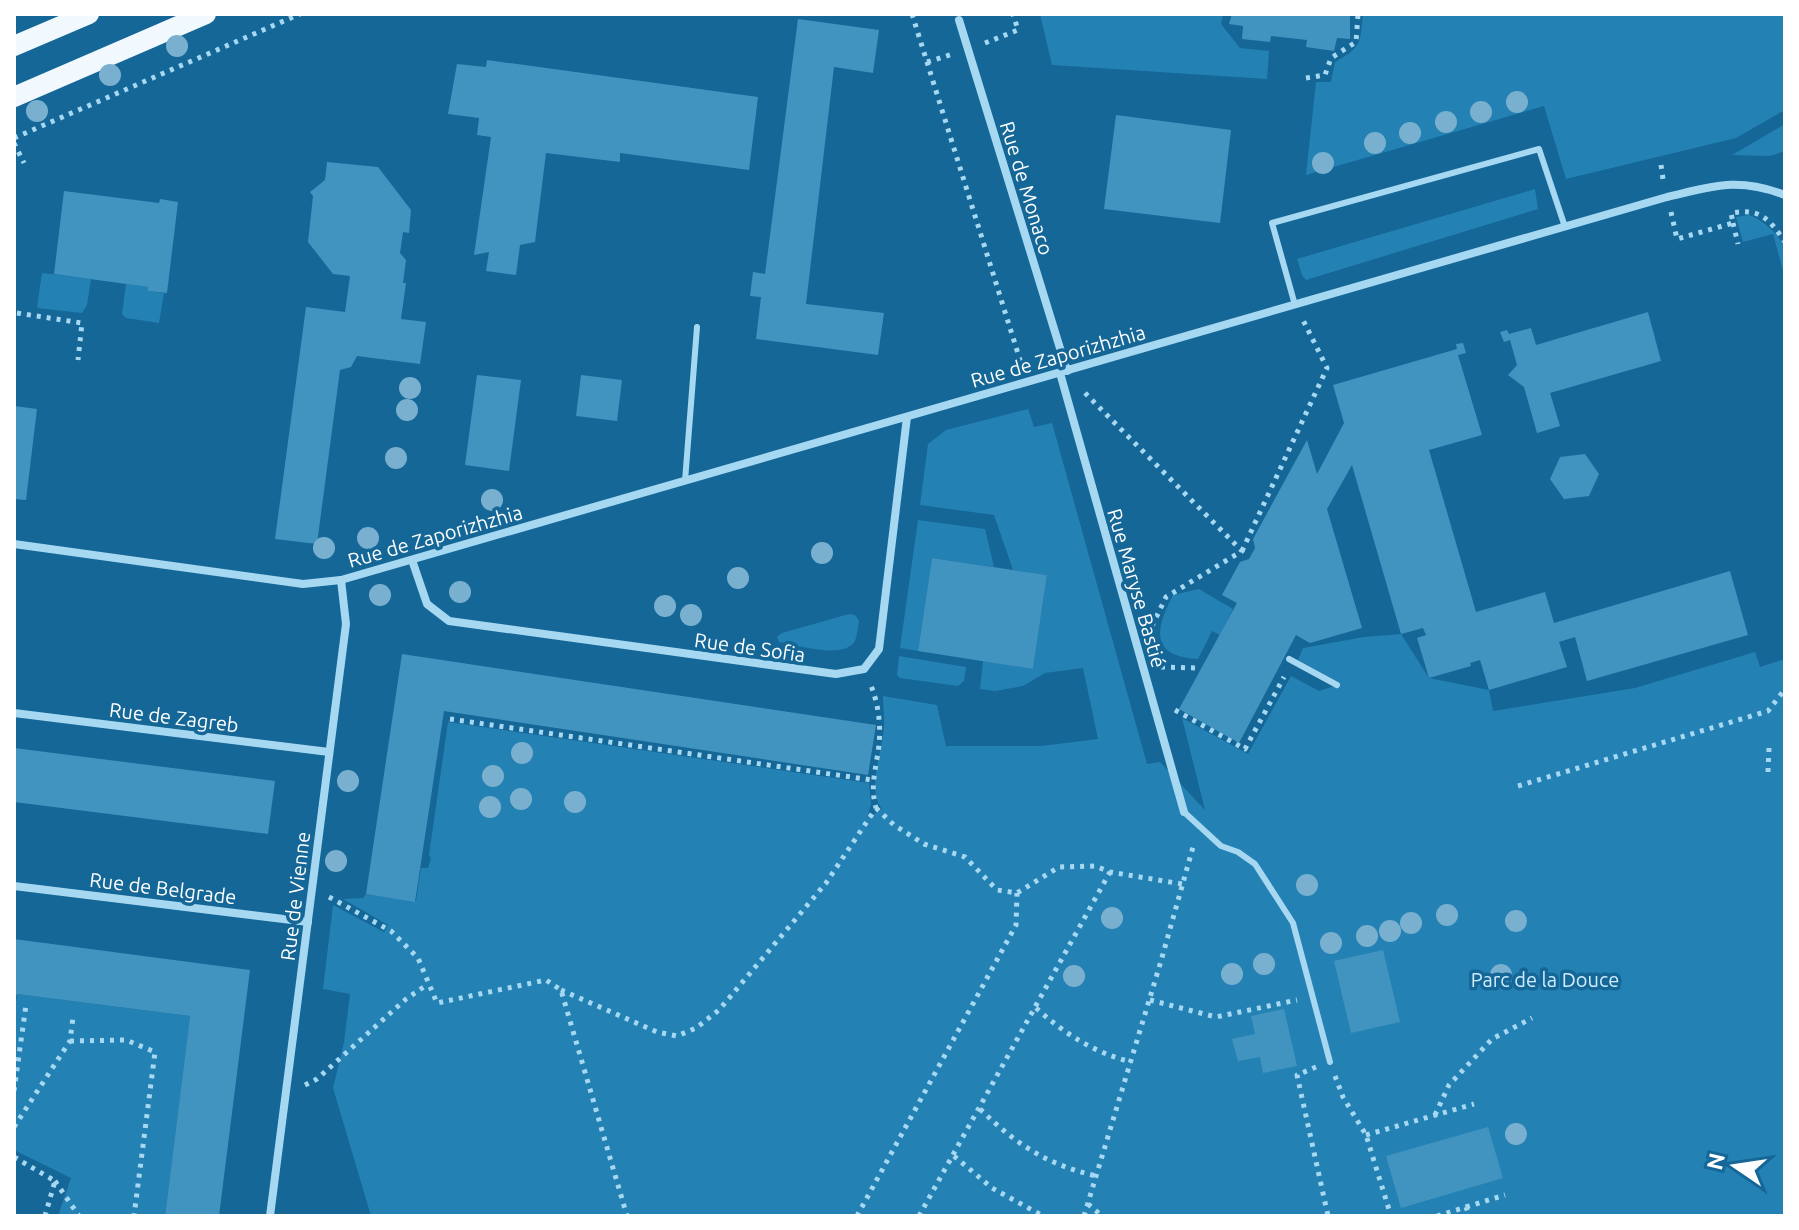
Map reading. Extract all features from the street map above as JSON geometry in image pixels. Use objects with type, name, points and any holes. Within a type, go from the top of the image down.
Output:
[{"type":"main road","points":[[16,40],[89,14]]},
{"type":"main road","points":[[14,97],[206,14]]},
{"type":"street","name":"Rue de Monaco","points":[[958,17],[1064,372]]},
{"type":"street","name":"Rue de Zaporizhzhia","points":[[14,544],[303,584],[341,580],[1667,197],[1725,183],[1761,186],[1785,195]]},
{"type":"street","name":"Rue Maryse Bastié","points":[[1064,372],[1184,812]]},
{"type":"street","points":[[864,669],[879,649],[907,417]]},
{"type":"street","name":"Rue de Sofia","points":[[412,560],[427,604],[449,621],[836,674],[864,669]]},
{"type":"street","name":"Rue de Vienne","points":[[270,1216],[346,624],[341,580]]},
{"type":"street","name":"Rue de Zagreb","points":[[14,713],[329,752]]},
{"type":"street","name":"Rue de Belgrade","points":[[14,886],[308,922]]},
{"type":"lane","points":[[1295,305],[1272,223],[1539,149],[1565,227]]},
{"type":"lane","points":[[685,481],[697,327]]},
{"type":"lane","points":[[1289,659],[1337,685]]},
{"type":"lane","points":[[1184,812],[1205,828],[1221,846],[1238,852],[1255,864],[1293,923],[1330,1062]]},
{"type":"path","points":[[24,163],[14,140],[300,14]]},
{"type":"path","points":[[912,14],[1020,360],[1011,386]]},
{"type":"path","points":[[1306,78],[1325,75],[1331,58],[1356,42],[1358,14]]},
{"type":"path","points":[[1661,165],[1677,239],[1733,223]]},
{"type":"path","points":[[1738,244],[1731,213],[1746,211],[1758,213],[1774,226],[1785,242]]},
{"type":"path","points":[[1137,645],[1150,629],[1166,597],[1242,551],[1327,368],[1295,305]]},
{"type":"path","points":[[17,313],[82,323],[78,360]]},
{"type":"path","points":[[1064,372],[1242,551]]},
{"type":"path","points":[[1160,667],[1196,668]]},
{"type":"path","points":[[864,669],[875,696],[880,721],[872,780],[876,808],[894,825],[924,844],[965,857],[997,890],[1017,893],[1059,867],[1095,866],[1110,872],[1182,884]]},
{"type":"path","points":[[1170,708],[1245,749],[1284,677]]},
{"type":"path","points":[[1518,786],[1768,711],[1785,689]]},
{"type":"path","points":[[450,719],[872,780]]},
{"type":"path","points":[[1768,772],[1769,748]]},
{"type":"path","points":[[311,893],[330,897],[391,931],[418,958],[437,1003],[546,980],[561,990],[657,1032],[677,1036],[696,1028],[719,1010],[826,883],[876,808]]},
{"type":"path","points":[[1084,1216],[1193,847],[1221,846]]},
{"type":"path","points":[[919,1216],[1110,872]]},
{"type":"path","points":[[857,1216],[1016,925],[1017,893]]},
{"type":"path","points":[[286,1086],[304,1085],[317,1079],[394,1009],[428,984]]},
{"type":"path","points":[[561,990],[627,1216]]},
{"type":"path","points":[[1150,1000],[1216,1017],[1314,997]]},
{"type":"path","points":[[14,1091],[26,1005]]},
{"type":"path","points":[[1036,1008],[1080,1043],[1103,1055],[1131,1062]]},
{"type":"path","points":[[14,1127],[70,1041],[73,1017]]},
{"type":"path","points":[[1435,1115],[1449,1085],[1492,1039],[1532,1018]]},
{"type":"path","points":[[70,1041],[126,1040],[155,1052],[134,1216]]},
{"type":"path","points":[[1328,1216],[1297,1075],[1330,1062],[1343,1097],[1366,1135],[1391,1216]]},
{"type":"path","points":[[1366,1135],[1474,1104]]},
{"type":"path","points":[[980,1109],[1025,1148],[1070,1170],[1096,1176]]},
{"type":"path","points":[[954,1156],[992,1188],[1043,1216]]},
{"type":"path","points":[[14,1157],[55,1181],[79,1216]]},
{"type":"path","points":[[45,1216],[55,1181]]},
{"type":"path","points":[[1437,1216],[1505,1195]]},
{"type":"path","points":[[1088,1204],[1102,1216]]},
{"type":"path","points":[[1466,1207],[1469,1216]]},
{"type":"green space","points":[[1040,14],[1223,14],[1221,24],[1240,48],[1269,51],[1267,79],[1052,65]]},
{"type":"green space","points":[[1363,14],[1785,14],[1785,110],[1736,138],[1566,179],[1544,106],[1306,175],[1316,82],[1331,82],[1335,62],[1355,48],[1360,38]]},
{"type":"green space","points":[[1785,124],[1785,151],[1770,156],[1732,155]]},
{"type":"green space","points":[[1535,189],[1538,209],[1306,280],[1302,275],[1297,259]]},
{"type":"green space","points":[[1749,215],[1766,224],[1780,240],[1785,251],[1785,278],[1773,234],[1743,242],[1736,217]]},
{"type":"green space","points":[[42,273],[91,279],[87,305],[82,313],[37,308]]},
{"type":"green space","points":[[126,284],[164,293],[159,323],[126,318],[122,314]]},
{"type":"green space","name":"Parc de la Douce","points":[[1028,409],[1034,427],[1052,423],[1147,764],[1160,762],[1205,810],[1182,718],[1248,754],[1291,676],[1319,691],[1341,684],[1298,660],[1303,648],[1401,634],[1429,678],[1489,690],[1493,711],[1635,688],[1755,652],[1760,667],[1785,659],[1785,1216],[371,1216],[333,1088],[344,1042],[350,994],[323,989],[333,905],[384,932],[388,925],[343,899],[363,898],[366,894],[416,901],[421,868],[428,868],[431,859],[429,855],[448,722],[869,783],[871,804],[867,818],[882,809],[877,800],[875,778],[884,732],[883,696],[937,705],[946,746],[1041,746],[1098,739],[1083,668],[1045,673],[1023,686],[995,691],[980,689],[983,661],[1033,669],[1047,575],[1013,570],[994,515],[920,505],[928,444],[946,430]]},
{"type":"green space","points":[[918,520],[985,529],[994,567],[932,558],[918,651],[900,648]]},
{"type":"green space","points":[[1199,589],[1233,609],[1220,635],[1212,631],[1198,659],[1182,657],[1164,647],[1160,630],[1173,595]]},
{"type":"green space","points":[[849,614],[855,615],[859,621],[856,637],[849,647],[841,650],[808,648],[779,642],[777,637],[782,633]]},
{"type":"green space","points":[[899,656],[966,667],[964,681],[958,686],[900,678],[897,675]]},
{"type":"green space","points":[[17,994],[190,1016],[165,1216],[58,1216],[71,1178],[14,1150],[14,1017]]},
{"type":"building","points":[[1232,14],[1350,14],[1350,39],[1337,38],[1334,51],[1306,47],[1307,40],[1271,36],[1270,42],[1242,39],[1243,26],[1229,24]]},
{"type":"building","points":[[798,19],[879,30],[873,73],[834,67],[806,304],[884,313],[878,355],[756,339],[761,297],[750,296],[753,272],[765,274]]},
{"type":"building","points":[[487,60],[758,97],[749,170],[620,153],[620,162],[546,153],[535,242],[520,245],[516,275],[486,271],[489,252],[474,255],[491,137],[477,135],[479,118],[448,114],[457,64],[486,67]]},
{"type":"building","points":[[1116,115],[1231,130],[1220,223],[1104,209]]},
{"type":"building","points":[[327,162],[378,167],[411,210],[409,233],[403,232],[400,253],[406,260],[401,319],[426,322],[420,364],[357,356],[351,367],[340,370],[317,544],[275,539],[306,307],[345,312],[350,276],[333,274],[308,242],[313,196],[310,192],[325,180]]},
{"type":"building","points":[[64,191],[159,203],[160,199],[178,202],[167,293],[148,291],[148,287],[54,274]]},
{"type":"building","points":[[1648,312],[1661,361],[1550,393],[1560,426],[1537,433],[1524,387],[1508,375],[1517,365],[1510,340],[1504,342],[1500,332],[1507,330],[1509,334],[1531,328],[1536,345]]},
{"type":"building","points":[[1463,343],[1466,353],[1458,355],[1482,435],[1429,450],[1476,612],[1545,592],[1554,623],[1730,571],[1748,635],[1587,681],[1575,637],[1559,642],[1567,667],[1489,690],[1480,660],[1470,663],[1471,666],[1429,678],[1417,638],[1426,635],[1423,628],[1401,634],[1352,465],[1327,509],[1362,628],[1310,643],[1296,635],[1239,743],[1179,709],[1237,603],[1222,595],[1240,562],[1249,559],[1255,548],[1253,539],[1307,440],[1317,474],[1344,423],[1333,385],[1457,349],[1456,344]]},
{"type":"building","points":[[477,375],[521,380],[509,471],[465,465]]},
{"type":"building","points":[[581,375],[622,380],[617,421],[576,416]]},
{"type":"building","points":[[14,406],[37,409],[26,500],[14,499]]},
{"type":"building","points":[[1585,454],[1599,474],[1589,496],[1564,499],[1550,479],[1560,457]]},
{"type":"building","points":[[932,558],[1047,575],[1033,669],[918,651]]},
{"type":"building","points":[[402,654],[876,725],[868,775],[444,711],[415,902],[366,894]]},
{"type":"building","points":[[14,748],[275,781],[268,834],[14,802]]},
{"type":"building","points":[[14,939],[250,970],[219,1216],[165,1216],[190,1016],[17,994],[14,1002]]},
{"type":"building","points":[[1383,950],[1400,1022],[1351,1033],[1334,961]]},
{"type":"building","points":[[1284,1009],[1297,1066],[1263,1073],[1260,1057],[1238,1061],[1232,1039],[1255,1034],[1251,1016]]},
{"type":"building","points":[[1488,1127],[1503,1178],[1401,1208],[1386,1156]]}]
